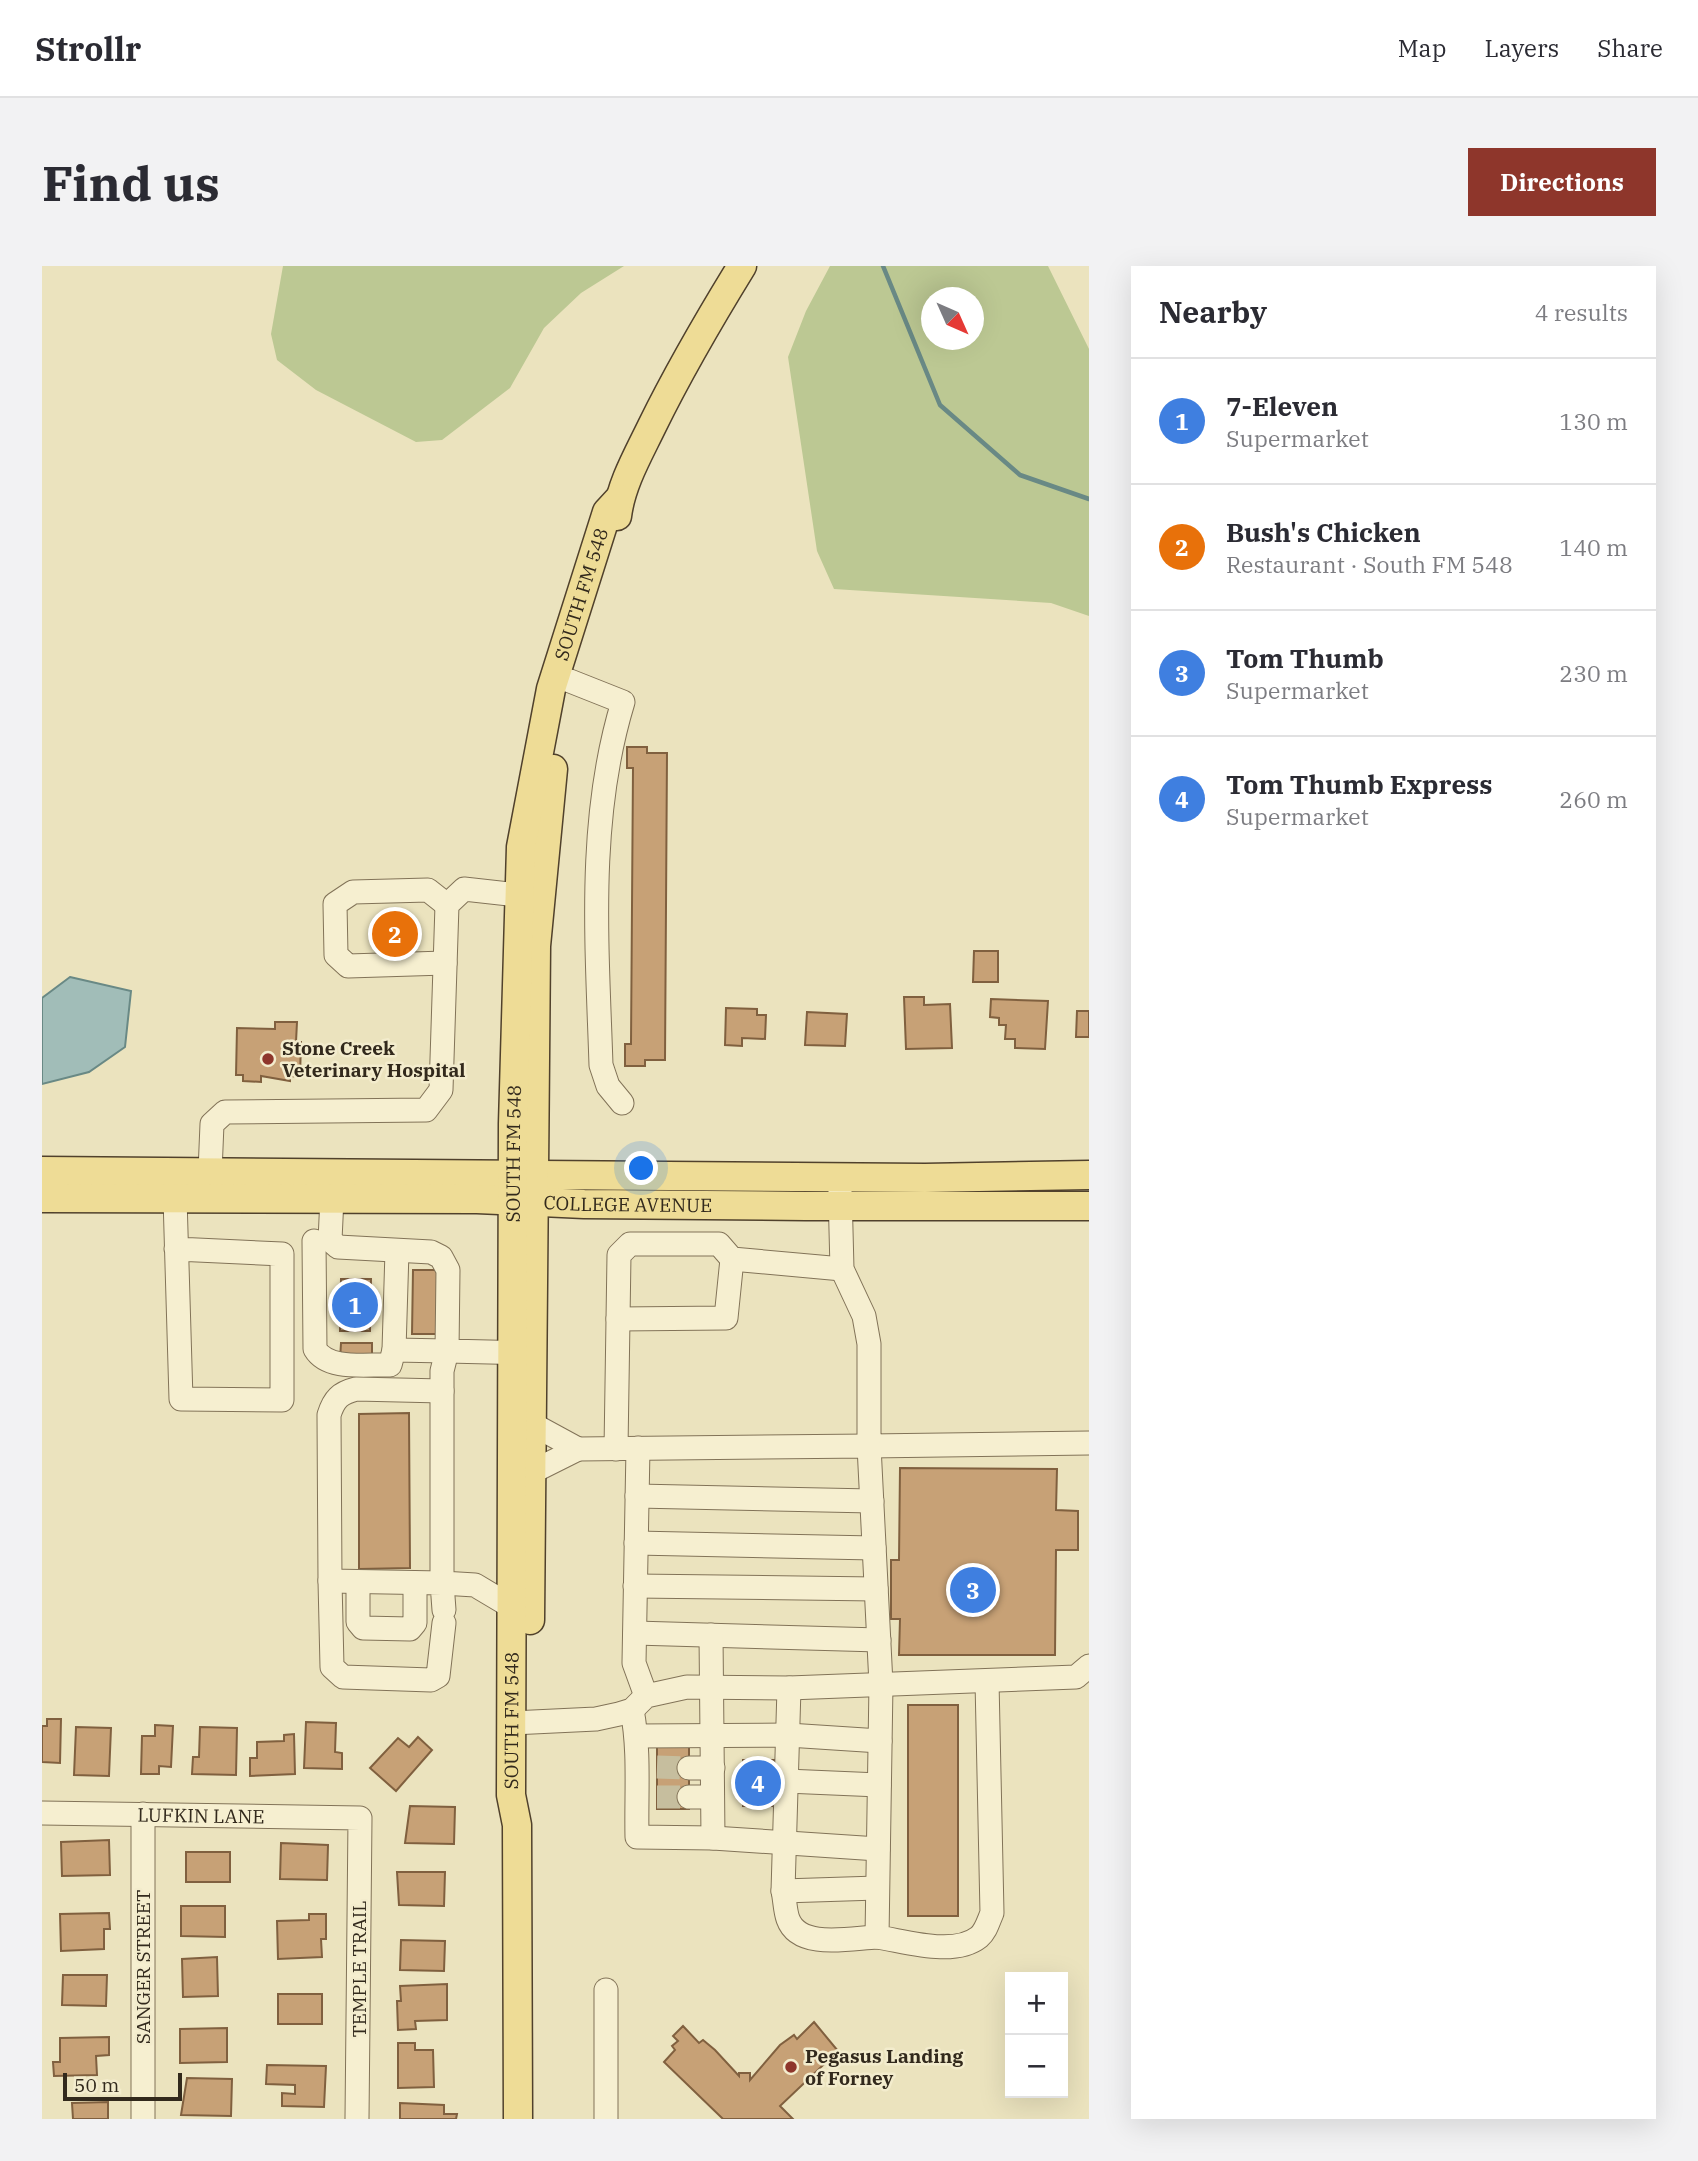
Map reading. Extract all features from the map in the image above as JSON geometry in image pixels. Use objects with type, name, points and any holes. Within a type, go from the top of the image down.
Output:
[{"type":"main road","name":"SOUTH FM 548","points":[[523,1189],[541,871],[551,779],[570,681],[598,572],[616,520],[619,499],[672,386],[742,266]]},
{"type":"main road","name":"SOUTH FM 548","points":[[521,1723],[510,1566],[522,1352],[523,1189],[518,895],[521,847],[551,689],[607,512],[619,499]]},
{"type":"main road","name":"COLLEGE AVENUE","points":[[42,1171],[210,1172],[841,1206],[1089,1206]]},
{"type":"main road","name":"COLLEGE AVENUE","points":[[42,1198],[332,1198],[840,1177],[1089,1175]]},
{"type":"main road","name":"SOUTH FM 548","points":[[518,2119],[517,1825],[512,1795],[521,1723],[532,1424],[522,1352]]},
{"type":"street","points":[[570,681],[623,702],[611,740],[600,800],[596,914],[601,1065],[608,1086],[622,1103]]},
{"type":"street","points":[[210,1172],[212,1124],[225,1112],[426,1110],[441,1090],[447,905],[464,889],[518,895]]},
{"type":"street","points":[[445,963],[348,966],[336,955],[334,920],[335,904],[353,892],[428,890],[447,905]]},
{"type":"street","points":[[840,1177],[842,1269],[864,1316],[869,1344],[869,1446],[881,1684],[877,1937]]},
{"type":"street","points":[[175,1198],[181,1399],[282,1400],[282,1254],[292,1242],[322,1240],[345,1249],[431,1252],[441,1257],[448,1270],[447,1351],[442,1371],[444,1616],[438,1676],[431,1681],[343,1677],[332,1667],[329,1415],[333,1402],[342,1392],[356,1389],[442,1391]]},
{"type":"street","points":[[332,1198],[322,1240],[315,1349],[320,1357],[334,1363],[390,1365],[394,1350],[397,1251]]},
{"type":"street","points":[[842,1269],[732,1258],[719,1244],[630,1244],[619,1255],[618,1319],[627,1448],[637,1496],[634,1663],[639,1703],[637,1736],[646,1767],[646,1798],[637,1837],[713,1838],[878,1849]]},
{"type":"street","points":[[176,1249],[282,1254]]},
{"type":"street","points":[[618,1319],[726,1318],[732,1258]]},
{"type":"street","points":[[394,1350],[522,1352]]},
{"type":"street","points":[[532,1424],[578,1449]]},
{"type":"street","points":[[531,1472],[578,1449],[1089,1443]]},
{"type":"street","points":[[637,1496],[872,1502]]},
{"type":"street","points":[[636,1544],[874,1548]]},
{"type":"street","points":[[475,1585],[510,1566]]},
{"type":"street","points":[[330,1581],[475,1585],[512,1606]]},
{"type":"street","points":[[358,1583],[358,1622],[363,1628],[398,1629],[410,1629],[415,1623],[415,1583]]},
{"type":"street","points":[[635,1586],[876,1589]]},
{"type":"street","points":[[635,1633],[879,1640]]},
{"type":"street","points":[[711,1635],[713,1838]]},
{"type":"street","points":[[521,1723],[596,1719],[687,1687],[789,1688],[1076,1677],[1089,1666]]},
{"type":"street","points":[[789,1688],[783,1891],[788,1920],[795,1930],[806,1937],[877,1937],[947,1947],[966,1944],[978,1937],[986,1928],[992,1913],[987,1681]]},
{"type":"street","points":[[637,1736],[788,1735],[880,1741]]},
{"type":"street","points":[[689,1768],[713,1768]]},
{"type":"street","points":[[786,1781],[879,1784]]},
{"type":"street","points":[[689,1797],[712,1797]]},
{"type":"street","name":"LUFKIN LANE","points":[[42,1813],[360,1818]]},
{"type":"street","name":"SANGER STREET","points":[[143,1814],[143,2119]]},
{"type":"street","name":"TEMPLE TRAIL","points":[[358,2119],[360,1818]]},
{"type":"street","points":[[783,1891],[877,1888]]},
{"type":"street","points":[[606,1990],[606,2119]]},
{"type":"green space","points":[[283,266],[624,266],[581,293],[544,328],[510,388],[442,440],[416,442],[316,390],[277,360],[271,334]]},
{"type":"green space","points":[[830,266],[1048,266],[1089,349],[1089,616],[1051,603],[834,589],[817,551],[788,357],[806,311]]},
{"type":"water","points":[[70,977],[131,991],[125,1047],[89,1072],[42,1084],[42,998]]},
{"type":"building","points":[[627,747],[647,747],[647,753],[667,753],[665,1060],[645,1060],[645,1066],[625,1066],[625,1044],[631,1044],[633,768],[627,768]]},
{"type":"building","points":[[377,919],[413,919],[413,952],[377,949]]},
{"type":"building","points":[[974,951],[998,951],[998,982],[973,982]]},
{"type":"building","points":[[904,997],[924,997],[924,1005],[950,1004],[952,1048],[906,1049]]},
{"type":"building","points":[[991,999],[1048,1001],[1045,1049],[1015,1048],[1015,1039],[1005,1039],[1006,1025],[999,1025],[999,1018],[990,1017]]},
{"type":"building","points":[[726,1008],[757,1009],[757,1015],[766,1015],[765,1039],[742,1038],[742,1046],[725,1045]]},
{"type":"building","points":[[1077,1011],[1089,1011],[1089,1037],[1076,1037]]},
{"type":"building","points":[[807,1012],[847,1014],[845,1046],[805,1045]]},
{"type":"building","name":"Stone Creek Veterinary Hospital","points":[[275,1022],[297,1022],[296,1042],[301,1042],[300,1077],[290,1076],[290,1081],[261,1076],[261,1082],[243,1081],[243,1075],[236,1075],[237,1028],[275,1029]]},
{"type":"building","points":[[413,1270],[441,1270],[440,1334],[412,1334]]},
{"type":"building","points":[[341,1279],[371,1279],[370,1331],[340,1331]]},
{"type":"building","points":[[341,1343],[372,1343],[372,1360],[340,1360]]},
{"type":"building","points":[[409,1413],[410,1568],[359,1569],[359,1414]]},
{"type":"building","points":[[900,1468],[1057,1469],[1056,1510],[1078,1511],[1078,1550],[1056,1550],[1055,1655],[899,1655],[900,1619],[891,1619],[891,1560],[899,1560]]},
{"type":"building","points":[[908,1705],[958,1705],[958,1916],[908,1916]]},
{"type":"building","points":[[47,1719],[61,1719],[60,1763],[42,1762],[42,1726],[47,1726]]},
{"type":"building","points":[[306,1722],[336,1723],[335,1752],[342,1753],[342,1769],[304,1768]]},
{"type":"building","points":[[155,1725],[173,1726],[171,1767],[159,1766],[159,1774],[141,1774],[142,1736],[155,1736]]},
{"type":"building","points":[[76,1727],[111,1728],[109,1776],[74,1775]]},
{"type":"building","points":[[200,1727],[237,1728],[236,1775],[192,1774],[193,1757],[199,1757]]},
{"type":"building","points":[[294,1734],[295,1774],[250,1776],[250,1758],[257,1758],[257,1742],[284,1741],[284,1735]]},
{"type":"building","points":[[418,1737],[432,1750],[396,1791],[370,1768],[398,1738],[409,1747]]},
{"type":"building","points":[[657,1740],[689,1740],[689,1809],[657,1809]]},
{"type":"building","points":[[743,1760],[774,1760],[774,1806],[743,1806]]},
{"type":"building","points":[[410,1806],[455,1807],[454,1844],[405,1843]]},
{"type":"building","points":[[109,1840],[110,1875],[62,1876],[61,1842]]},
{"type":"building","points":[[281,1843],[328,1845],[327,1880],[280,1879]]},
{"type":"building","points":[[186,1852],[230,1852],[230,1882],[186,1882]]},
{"type":"building","points":[[397,1872],[445,1872],[444,1906],[399,1905]]},
{"type":"building","points":[[181,1906],[225,1906],[225,1937],[181,1936]]},
{"type":"building","points":[[109,1913],[110,1929],[104,1929],[104,1949],[61,1951],[60,1914]]},
{"type":"building","points":[[309,1914],[326,1914],[326,1939],[321,1939],[322,1957],[278,1959],[277,1921],[309,1920]]},
{"type":"building","points":[[401,1940],[445,1941],[444,1971],[400,1970]]},
{"type":"building","points":[[217,1957],[218,1996],[183,1997],[182,1959]]},
{"type":"building","points":[[63,1975],[107,1975],[106,2006],[62,2005]]},
{"type":"building","points":[[447,1984],[447,2020],[415,2021],[416,2029],[398,2030],[397,2001],[401,2001],[400,1986]]},
{"type":"building","points":[[278,1994],[322,1994],[322,2024],[278,2024]]},
{"type":"building","name":"Pegasus Landing of Forney","points":[[814,2022],[838,2051],[780,2106],[793,2119],[723,2119],[664,2062],[675,2050],[672,2046],[678,2041],[673,2036],[683,2026],[699,2043],[703,2040],[715,2050],[739,2076],[739,2073],[750,2073],[750,2080],[780,2045],[794,2035],[797,2039]]},
{"type":"building","points":[[227,2028],[227,2062],[180,2063],[180,2029]]},
{"type":"building","points":[[109,2037],[109,2055],[96,2056],[97,2075],[54,2076],[53,2062],[60,2062],[60,2038]]},
{"type":"building","points":[[398,2043],[415,2043],[415,2050],[433,2050],[434,2087],[398,2088]]},
{"type":"building","points":[[267,2065],[326,2066],[324,2107],[282,2106],[282,2093],[295,2094],[295,2085],[266,2084]]},
{"type":"building","points":[[187,2078],[232,2079],[231,2116],[181,2115]]},
{"type":"building","points":[[108,2102],[108,2119],[73,2119],[72,2103]]},
{"type":"building","points":[[400,2103],[444,2105],[444,2114],[457,2114],[456,2119],[400,2119]]},
{"type":"waterway","points":[[883,266],[940,405],[1020,475],[1089,499]]},
{"type":"tunnel","points":[[657,1767],[689,1768]]},
{"type":"tunnel","points":[[657,1797],[689,1797]]},
{"type":"place","name":"Bush's Chicken","points":[[395,934]]},
{"type":"place","name":"Stone Creek Veterinary Hospital","points":[[268,1059]]},
{"type":"place","name":"7-Eleven","points":[[355,1305]]},
{"type":"place","name":"Tom Thumb","points":[[973,1590]]},
{"type":"place","name":"Tom Thumb Express","points":[[758,1783]]},
{"type":"place","name":"Pegasus Landing of Forney","points":[[791,2067]]}]
